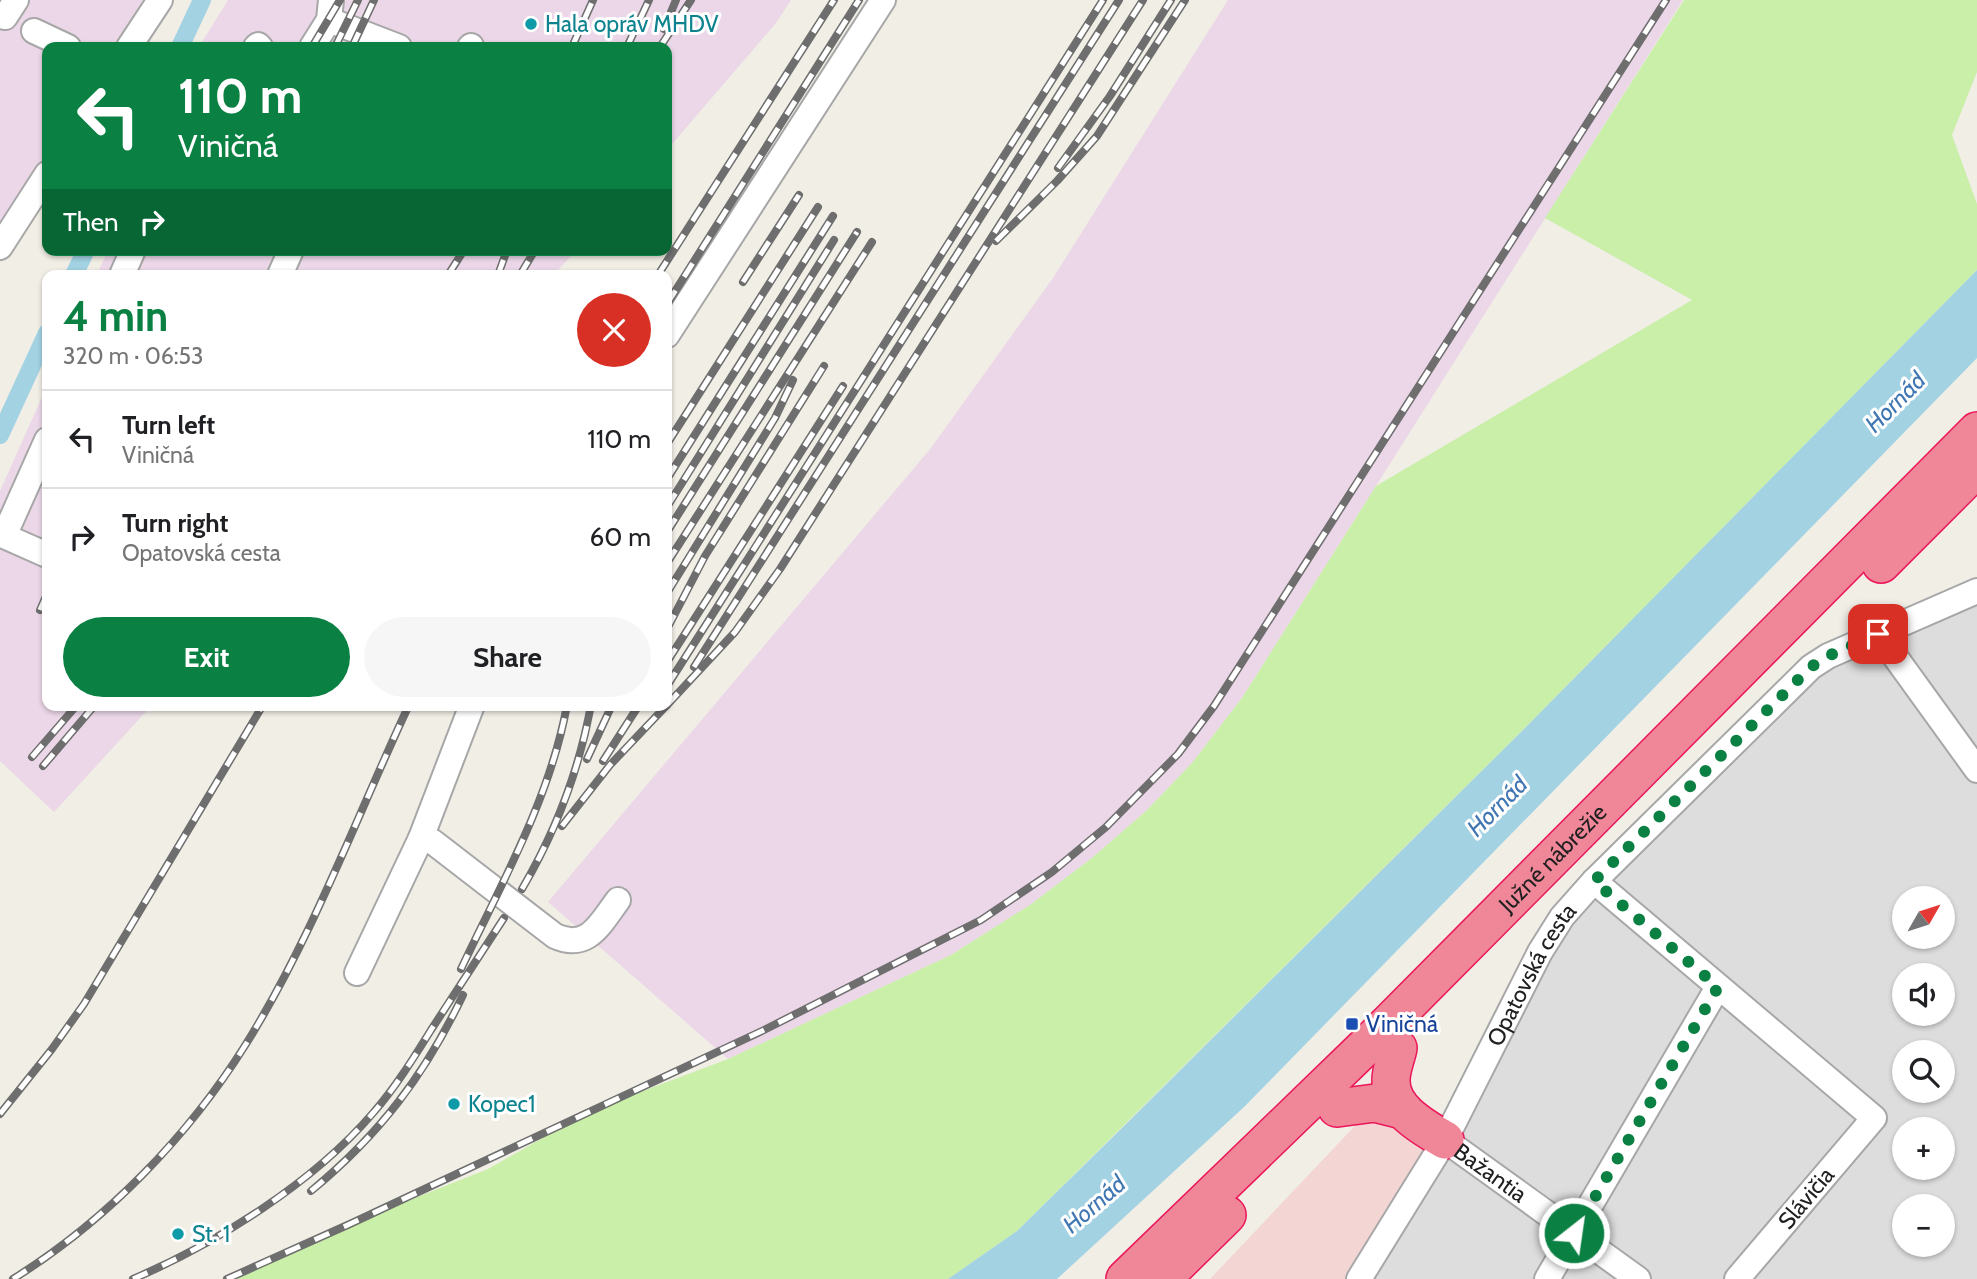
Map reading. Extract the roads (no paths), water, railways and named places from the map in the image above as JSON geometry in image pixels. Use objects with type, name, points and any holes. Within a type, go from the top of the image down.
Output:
[{"type":"highway","name":"Južné nábrežie","points":[[1125,1279],[1369,1043],[1977,431]]},
{"type":"highway","name":"Južné nábrežie","points":[[1162,1279],[1398,1048],[1977,468]]},
{"type":"highway","points":[[1398,1048],[1391,1084],[1395,1100],[1403,1110],[1445,1140]]},
{"type":"highway","points":[[1336,1108],[1376,1103],[1403,1110]]},
{"type":"street","points":[[0,16],[5,17],[16,0]]},
{"type":"street","points":[[132,42],[160,0]]},
{"type":"street","points":[[672,327],[883,0]]},
{"type":"street","points":[[314,42],[330,10],[344,28],[385,42]]},
{"type":"street","points":[[34,31],[57,42]]},
{"type":"street","points":[[0,247],[42,182]]},
{"type":"street","points":[[42,451],[4,536],[42,553]]},
{"type":"street","name":"Opatovská cesta","points":[[1359,1279],[1445,1140],[1540,952],[1562,917],[1594,881],[1811,667],[1828,656],[1977,592]]},
{"type":"street","points":[[1878,634],[1977,771]]},
{"type":"street","points":[[357,974],[421,838],[470,711]]},
{"type":"street","points":[[421,838],[433,842],[555,936],[568,942],[582,940],[596,930],[618,900]]},
{"type":"street","points":[[1547,1279],[1718,987],[1594,881]]},
{"type":"street","name":"Slávičia","points":[[1718,987],[1874,1118],[1737,1279]]},
{"type":"street","name":"Bažantia","points":[[1445,1140],[1637,1279]]},
{"type":"water","name":"Hornád","points":[[1977,270],[1977,358],[1244,1107],[1057,1279],[948,1279],[1017,1231],[1524,729]]},
{"type":"waterway","points":[[182,42],[202,0]]},
{"type":"waterway","points":[[76,270],[83,256]]},
{"type":"waterway","points":[[0,435],[42,344]]},
{"type":"railway","points":[[315,42],[340,0]]},
{"type":"railway","points":[[337,42],[358,0]]},
{"type":"railway","points":[[354,42],[374,0]]},
{"type":"railway","points":[[574,42],[593,0]]},
{"type":"railway","points":[[629,42],[649,0]]},
{"type":"railway","points":[[664,29],[676,0]]},
{"type":"railway","points":[[663,42],[691,0]]},
{"type":"railway","points":[[672,253],[834,0]]},
{"type":"railway","points":[[672,296],[859,0]]},
{"type":"railway","points":[[672,678],[1103,0]]},
{"type":"railway","points":[[694,667],[1119,0]]},
{"type":"railway","points":[[672,700],[735,632],[780,569],[1143,0]]},
{"type":"railway","points":[[1058,168],[1110,96],[1171,0]]},
{"type":"railway","points":[[996,241],[1057,181],[1097,136],[1185,0]]},
{"type":"railway","points":[[227,1279],[764,1030],[981,920],[1052,872],[1106,827],[1178,754],[1214,706],[1666,0]]},
{"type":"railway","points":[[743,282],[799,195]]},
{"type":"railway","points":[[672,436],[818,207]]},
{"type":"railway","points":[[672,471],[833,216]]},
{"type":"railway","points":[[672,524],[857,232]]},
{"type":"railway","points":[[672,499],[834,240]]},
{"type":"railway","points":[[672,555],[872,242]]},
{"type":"railway","points":[[451,270],[460,256]]},
{"type":"railway","points":[[500,270],[505,256]]},
{"type":"railway","points":[[523,270],[531,256]]},
{"type":"railway","points":[[661,270],[670,256]]},
{"type":"railway","points":[[672,619],[705,556],[824,366]]},
{"type":"railway","points":[[672,585],[775,418],[793,380]]},
{"type":"railway","points":[[672,654],[843,386]]},
{"type":"railway","points":[[40,610],[42,605]]},
{"type":"railway","points":[[32,757],[72,711]]},
{"type":"railway","points":[[43,766],[90,711]]},
{"type":"railway","points":[[0,1114],[84,1004],[259,711]]},
{"type":"railway","points":[[13,1279],[80,1231],[143,1175],[198,1112],[223,1078],[270,1004],[313,920],[406,711]]},
{"type":"railway","points":[[461,969],[537,807],[566,711]]},
{"type":"railway","points":[[522,889],[565,800],[590,711]]},
{"type":"railway","points":[[587,759],[609,711]]},
{"type":"railway","points":[[603,761],[635,711]]},
{"type":"railway","points":[[562,826],[610,765],[661,711]]},
{"type":"railway","points":[[133,1279],[198,1248],[262,1209],[293,1187],[349,1139],[396,1083],[504,918]]},
{"type":"railway","points":[[311,1191],[358,1148],[398,1102],[433,1052],[463,995]]},
{"type":"place","name":"Hala opráv MHDV","points":[[531,24]]},
{"type":"place","name":"Viničná","points":[[1352,1024]]},
{"type":"place","name":"Kopec1","points":[[454,1104]]},
{"type":"place","name":"St. 1","points":[[178,1234]]}]
